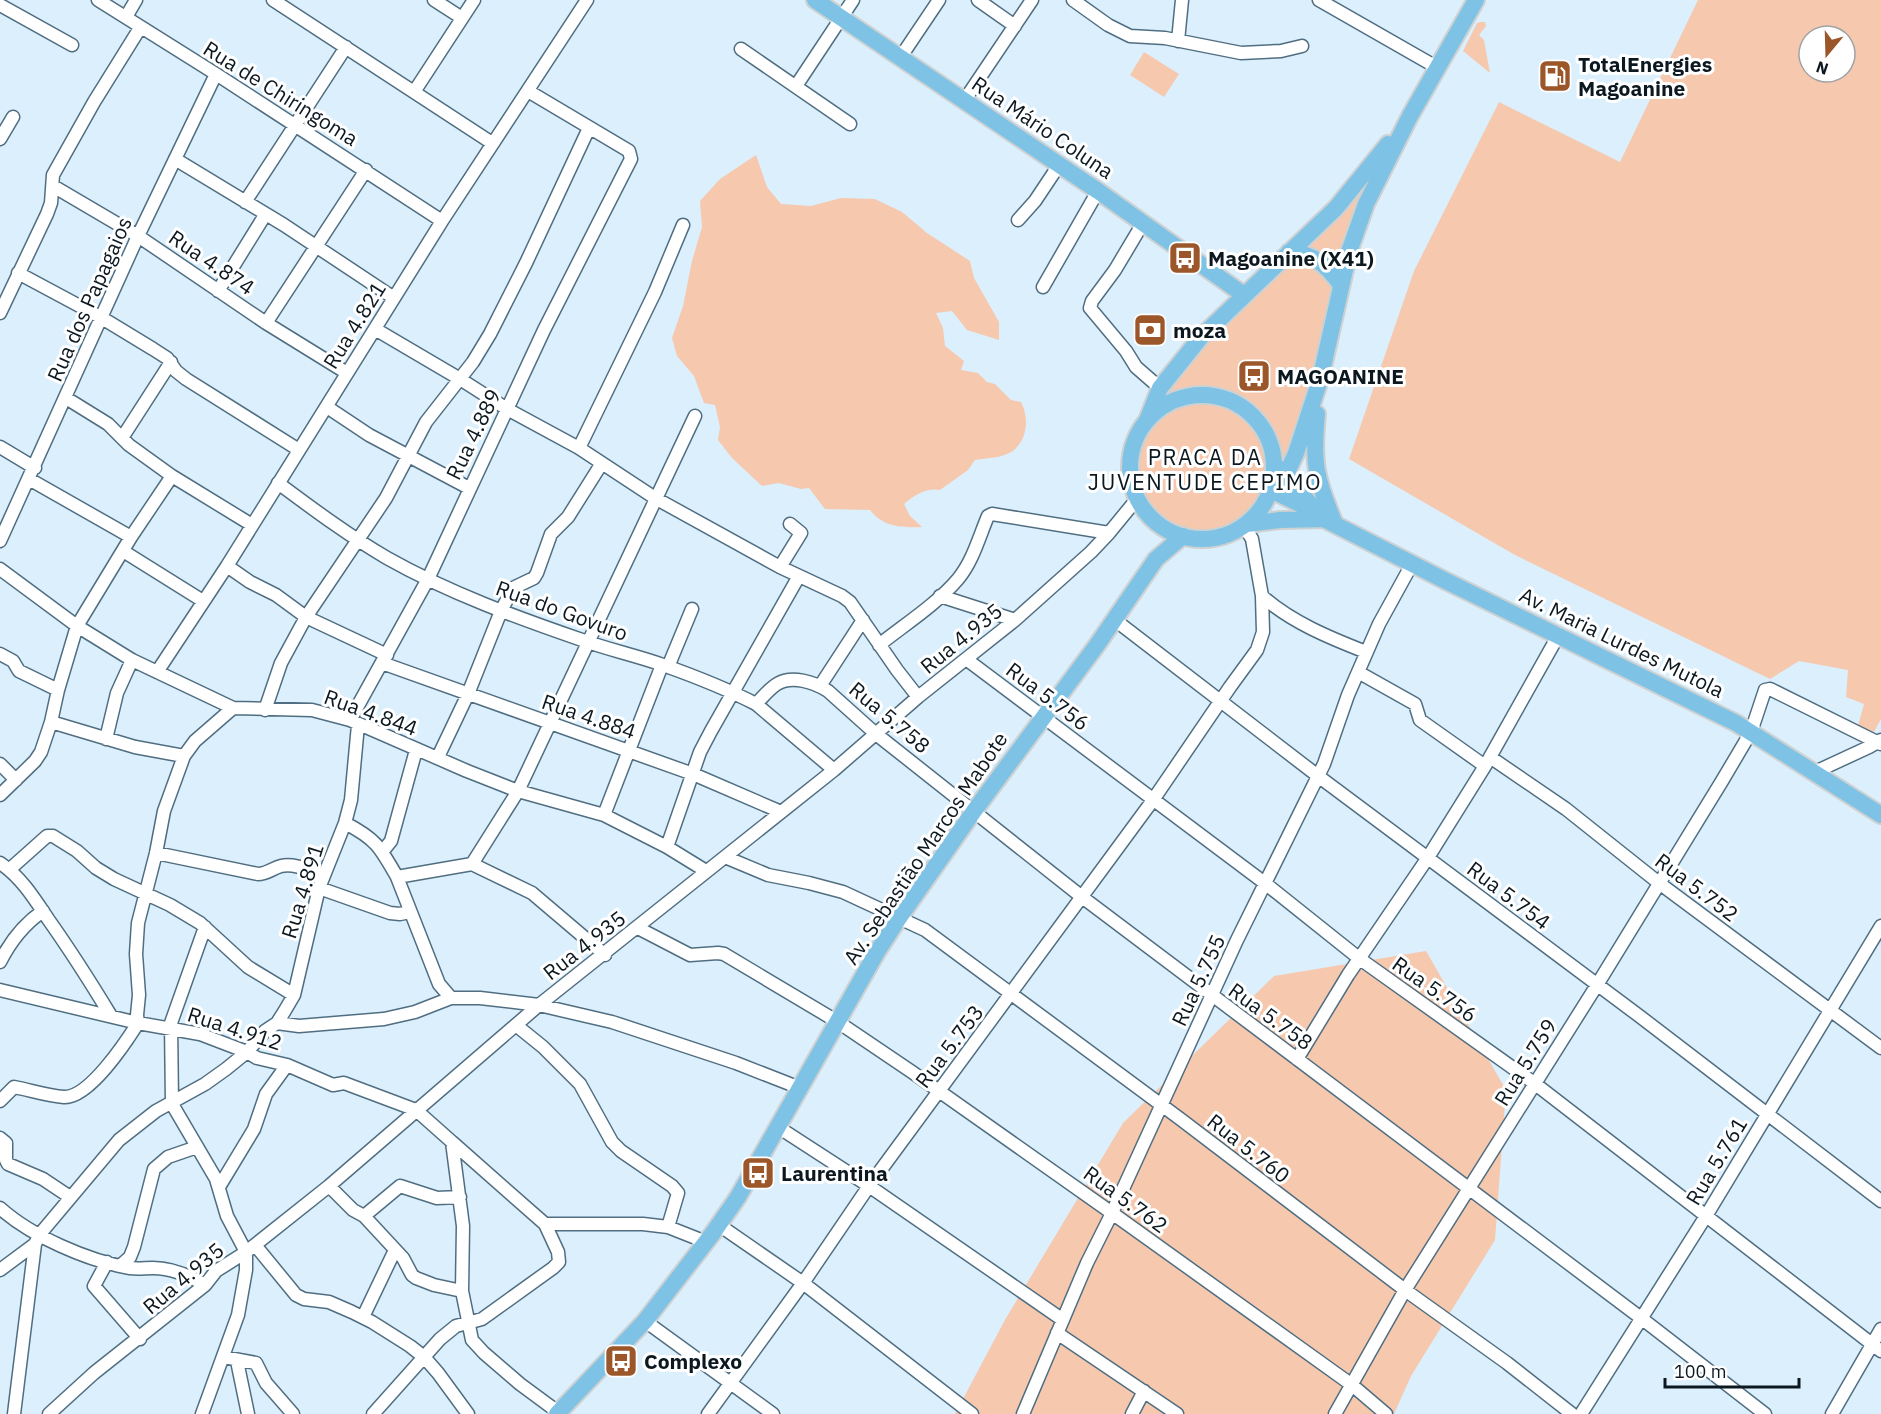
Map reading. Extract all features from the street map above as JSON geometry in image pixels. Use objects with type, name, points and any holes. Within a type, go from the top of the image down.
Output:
[{"type":"main road","name":"Rua Mário Coluna","points":[[815,0],[1098,191],[1241,293]]},
{"type":"main road","points":[[1410,116],[1336,208],[1241,293],[1201,337],[1160,388],[1133,445],[1130,464],[1132,483],[1138,501],[1155,521],[1183,536],[1214,538],[1245,525],[1262,507],[1270,494],[1277,463],[1302,437],[1322,374],[1349,252],[1366,204],[1410,116],[1476,0]]},
{"type":"main road","points":[[1289,252],[1300,252],[1323,263],[1341,285]]},
{"type":"main road","points":[[1322,374],[1314,460],[1320,490],[1330,521]]},
{"type":"main road","points":[[1144,423],[1158,409],[1171,401],[1188,396],[1206,394],[1241,405],[1255,417],[1266,432],[1277,463],[1330,521]]},
{"type":"main road","points":[[1270,494],[1654,678],[1782,748],[1881,813]]},
{"type":"main road","points":[[1245,525],[1280,520],[1330,521]]},
{"type":"main road","name":"Av. Sebastião Marcos Mabote","points":[[1155,521],[1156,559]]},
{"type":"main road","name":"Av. Maria Lurdes Mutola","points":[[1330,521],[1750,732],[1881,813]]},
{"type":"main road","name":"Av. Sebastião Marcos Mabote","points":[[562,1412],[645,1321],[719,1226],[899,918],[974,811],[1115,620],[1156,559],[1183,536]]},
{"type":"street","name":"Rua de Chiringoma","points":[[98,0],[366,170],[442,221]]},
{"type":"street","points":[[126,17],[136,0]]},
{"type":"street","points":[[273,0],[492,143]]},
{"type":"street","points":[[434,0],[462,18]]},
{"type":"street","points":[[414,92],[474,0]]},
{"type":"street","name":"Rua 4.821","points":[[157,672],[227,566],[442,221],[587,0]]},
{"type":"street","points":[[796,86],[853,0]]},
{"type":"street","points":[[900,58],[939,0]]},
{"type":"street","points":[[978,0],[1015,26]]},
{"type":"street","points":[[964,100],[1032,0]]},
{"type":"street","points":[[1073,0],[1124,35],[1178,41],[1241,53],[1281,51],[1302,46]]},
{"type":"street","points":[[1178,41],[1182,0]]},
{"type":"street","points":[[1322,1],[1438,68]]},
{"type":"street","points":[[0,4],[72,45]]},
{"type":"street","points":[[0,313],[47,214],[53,186],[52,176],[140,28]]},
{"type":"street","points":[[245,202],[346,47]]},
{"type":"street","points":[[741,49],[850,124]]},
{"type":"street","name":"Rua dos Papagaios","points":[[0,541],[138,236],[216,74]]},
{"type":"street","points":[[265,710],[281,663],[306,617],[386,498],[426,422],[460,379],[490,334],[589,128],[528,91]]},
{"type":"street","points":[[0,139],[13,117]]},
{"type":"street","name":"Rua 4.889","points":[[354,723],[428,579],[544,330],[630,163],[632,157],[628,151],[589,128]]},
{"type":"street","points":[[175,159],[316,246],[394,298]]},
{"type":"street","points":[[1018,220],[1035,201],[1059,165]]},
{"type":"street","points":[[266,323],[366,170]]},
{"type":"street","name":"Rua 4.874","points":[[53,186],[138,236],[266,323],[347,373]]},
{"type":"street","points":[[1043,287],[1098,191]]},
{"type":"street","points":[[218,291],[266,215]]},
{"type":"street","points":[[1143,223],[1090,308],[1136,367],[1160,388]]},
{"type":"street","points":[[579,448],[655,292],[683,225]]},
{"type":"street","points":[[18,273],[102,318],[171,362],[176,371],[186,378],[299,450]]},
{"type":"street","points":[[375,328],[507,409],[579,448],[655,498],[780,567],[842,596],[850,602],[918,697]]},
{"type":"street","points":[[122,438],[171,362]]},
{"type":"street","points":[[66,398],[108,424],[122,438],[172,476],[252,525]]},
{"type":"street","points":[[327,407],[407,457],[469,488]]},
{"type":"street","points":[[472,864],[518,791],[695,416]]},
{"type":"street","points":[[0,447],[32,473],[131,537]]},
{"type":"street","points":[[438,757],[468,694],[501,611],[513,588],[534,578],[551,534],[568,517],[602,463]]},
{"type":"street","points":[[0,795],[35,761],[41,752],[77,626],[131,537],[172,476]]},
{"type":"street","name":"Rua do Govuro","points":[[278,483],[358,540],[428,579],[501,611],[587,642],[665,666],[756,704],[834,770]]},
{"type":"street","name":"Rua 4.935","points":[[49,1414],[94,1373],[140,1339],[205,1285],[216,1270],[250,1249],[329,1186],[539,1005],[605,955],[705,871],[834,770],[918,697],[1015,620],[1109,534],[1132,504],[1138,501]]},
{"type":"street","points":[[879,645],[958,579],[970,561],[987,520],[992,514],[1109,534]]},
{"type":"street","points":[[780,567],[801,533],[790,524]]},
{"type":"street","name":"Rua 5.753","points":[[708,1414],[803,1283],[869,1186],[1153,800],[1257,650],[1261,641],[1263,623],[1262,596],[1252,539],[1245,525]]},
{"type":"street","points":[[123,551],[203,601]]},
{"type":"street","name":"Rua 5.755","points":[[1023,1414],[1087,1263],[1237,940],[1332,748],[1366,652],[1412,564]]},
{"type":"street","name":"Rua 4.884","points":[[227,566],[250,582],[276,595],[306,617],[385,659],[468,694],[693,774],[781,812]]},
{"type":"street","name":"Rua 4.844","points":[[0,569],[77,626],[132,660],[233,708],[312,710],[354,723],[518,791],[604,815],[667,847],[705,871]]},
{"type":"street","points":[[667,847],[700,752],[799,576]]},
{"type":"street","points":[[940,596],[1015,620]]},
{"type":"street","points":[[1262,596],[1278,609],[1307,626],[1366,652]]},
{"type":"street","points":[[604,815],[628,750],[692,609]]},
{"type":"street","points":[[820,686],[863,620]]},
{"type":"street","name":"Rua 5.754","points":[[1115,620],[1427,859],[1881,1201]]},
{"type":"street","points":[[1297,1059],[1488,761],[1558,636]]},
{"type":"street","points":[[0,654],[13,661],[19,671],[58,690]]},
{"type":"street","name":"Rua 5.756","points":[[966,659],[1266,884],[1359,959],[1534,1083],[1876,1347]]},
{"type":"street","points":[[106,739],[117,693],[132,660]]},
{"type":"street","name":"Rua 5.752","points":[[1358,672],[1415,704],[1420,720],[1566,809],[1659,883],[1881,1048]]},
{"type":"street","name":"Rua 5.758","points":[[756,704],[779,683],[804,681],[820,686],[838,699],[876,734],[1082,897],[1765,1414]]},
{"type":"street","name":"Rua 5.759","points":[[1335,1414],[1405,1290],[1597,986],[1750,732],[1764,693],[1770,689],[1880,742]]},
{"type":"street","points":[[0,1101],[14,1087],[64,1097],[73,1096],[94,1080],[138,1023],[139,995],[136,954],[138,923],[164,811],[184,756],[195,741],[233,708]]},
{"type":"street","points":[[51,722],[135,747],[184,756]]},
{"type":"street","name":"Rua 4.891","points":[[0,1270],[37,1239],[119,1140],[156,1111],[205,1084],[247,1052],[264,1031],[277,1023],[294,995],[319,888],[345,823],[351,800],[354,723]]},
{"type":"street","points":[[1815,772],[1880,742]]},
{"type":"street","points":[[382,852],[391,841],[416,750]]},
{"type":"street","points":[[0,764],[16,780]]},
{"type":"street","points":[[345,823],[368,835],[382,852],[397,877],[439,984],[451,998]]},
{"type":"street","points":[[111,1016],[78,962],[24,884],[5,866],[47,836],[53,836],[77,851],[96,868],[170,905],[205,927],[248,967],[294,995]]},
{"type":"street","points":[[156,853],[258,874],[264,874],[278,867],[294,865],[324,875]]},
{"type":"street","name":"Rua 5.760","points":[[725,857],[768,875],[843,892],[925,930],[1162,1105],[1405,1290],[1507,1363],[1572,1414]]},
{"type":"street","points":[[397,877],[472,864],[532,893],[605,955]]},
{"type":"street","points":[[319,888],[390,913],[410,912]]},
{"type":"street","points":[[0,962],[17,935],[32,918],[42,911]]},
{"type":"street","name":"Rua 5.761","points":[[1581,1414],[1706,1216],[1881,926]]},
{"type":"street","points":[[205,927],[171,1023],[172,1104],[216,1179],[227,1216],[250,1249],[296,1295],[304,1299],[329,1302],[363,1317],[424,1357],[468,1414]]},
{"type":"street","name":"Rua 5.762","points":[[638,928],[690,955],[718,952],[724,954],[838,1022],[1112,1213],[1352,1385],[1386,1414]]},
{"type":"street","name":"Rua 4.912","points":[[0,990],[138,1023],[200,1034],[257,1058],[287,1065],[333,1085],[344,1083],[416,1110]]},
{"type":"street","points":[[277,1023],[299,1026],[384,1019],[415,1012],[451,998],[480,998],[539,1005],[648,1032],[800,1088]]},
{"type":"street","points":[[517,1026],[543,1047],[580,1084],[600,1123],[616,1146],[672,1186],[678,1196],[668,1227]]},
{"type":"street","points":[[219,1187],[254,1129],[266,1094],[287,1065]]},
{"type":"street","points":[[373,1414],[440,1339],[456,1326],[482,1319],[557,1265],[559,1258],[545,1224],[416,1110]]},
{"type":"street","points":[[778,1127],[869,1186],[1063,1320]]},
{"type":"street","points":[[0,1138],[6,1143],[8,1164],[43,1179],[70,1197]]},
{"type":"street","points":[[452,1142],[463,1226],[462,1291],[472,1340],[520,1384],[562,1412]]},
{"type":"street","points":[[120,1266],[130,1257],[134,1247],[154,1169],[168,1157],[197,1147]]},
{"type":"street","points":[[329,1186],[352,1210],[364,1216],[403,1258],[412,1275],[434,1285],[462,1291]]},
{"type":"street","points":[[364,1216],[400,1186],[436,1198],[460,1197]]},
{"type":"street","points":[[0,1208],[37,1239],[120,1266],[154,1268],[183,1274],[205,1285]]},
{"type":"street","points":[[545,1224],[643,1224],[668,1227],[706,1242]]},
{"type":"street","points":[[719,1226],[803,1283],[972,1414]]},
{"type":"street","points":[[14,1414],[37,1239]]},
{"type":"street","points":[[202,1414],[238,1315],[250,1249]]},
{"type":"street","points":[[363,1317],[395,1250]]},
{"type":"street","points":[[107,1262],[94,1286],[140,1339]]},
{"type":"street","points":[[645,1321],[773,1414]]},
{"type":"street","points":[[1832,1414],[1876,1347],[1881,1329]]},
{"type":"street","points":[[1057,1333],[1177,1414]]},
{"type":"street","points":[[224,1357],[256,1363],[266,1383],[293,1414]]},
{"type":"street","points":[[237,1361],[248,1414]]},
{"type":"street","points":[[1132,1414],[1144,1391]]},
{"type":"shaded area","points":[[1698,0],[1881,0],[1881,719],[1874,732],[1858,726],[1864,704],[1846,697],[1848,670],[1799,661],[1770,679],[1515,555],[1349,459],[1414,271],[1499,102],[1620,162]]},
{"type":"shaded area","points":[[1485,22],[1486,26],[1479,35],[1484,40],[1490,73],[1463,51],[1477,23]]},
{"type":"shaded area","points":[[1144,52],[1179,74],[1164,97],[1130,75]]},
{"type":"shaded area","points":[[1410,116],[1352,223],[1334,284],[1313,385],[1288,455],[1269,496],[1256,515],[1238,530],[1218,538],[1197,538],[1176,532],[1157,521],[1143,506],[1133,486],[1130,463],[1136,437],[1156,397]]},
{"type":"shaded area","points":[[756,155],[767,187],[781,204],[811,206],[841,198],[875,199],[902,212],[927,233],[970,261],[974,278],[999,322],[999,340],[967,330],[952,311],[936,313],[943,328],[945,346],[964,361],[961,370],[978,373],[987,382],[995,384],[1011,400],[1021,402],[1026,421],[1022,440],[1009,453],[975,460],[968,470],[940,490],[925,491],[907,501],[904,504],[910,516],[922,527],[893,525],[881,520],[870,510],[825,509],[809,488],[801,489],[779,483],[762,486],[732,458],[718,440],[720,427],[715,405],[704,403],[694,376],[677,356],[672,338],[683,306],[702,227],[700,201],[720,179]]},
{"type":"shaded area","points":[[1426,951],[1506,1090],[1495,1240],[1411,1376],[1394,1414],[955,1414],[1006,1318],[1123,1123],[1274,976]]},
{"type":"place","name":"TotalEnergies Magoanine","points":[[1555,76]]},
{"type":"place","name":"Magoanine (X41)","points":[[1185,258]]},
{"type":"place","name":"moza","points":[[1150,330]]},
{"type":"place","name":"MAGOANINE","points":[[1254,376]]},
{"type":"place","name":"Laurentina","points":[[758,1173]]},
{"type":"place","name":"Complexo","points":[[621,1361]]},
{"type":"district","name":"PRACA DA JUVENTUDE CEPIMO","points":[[1205,468]]}]
